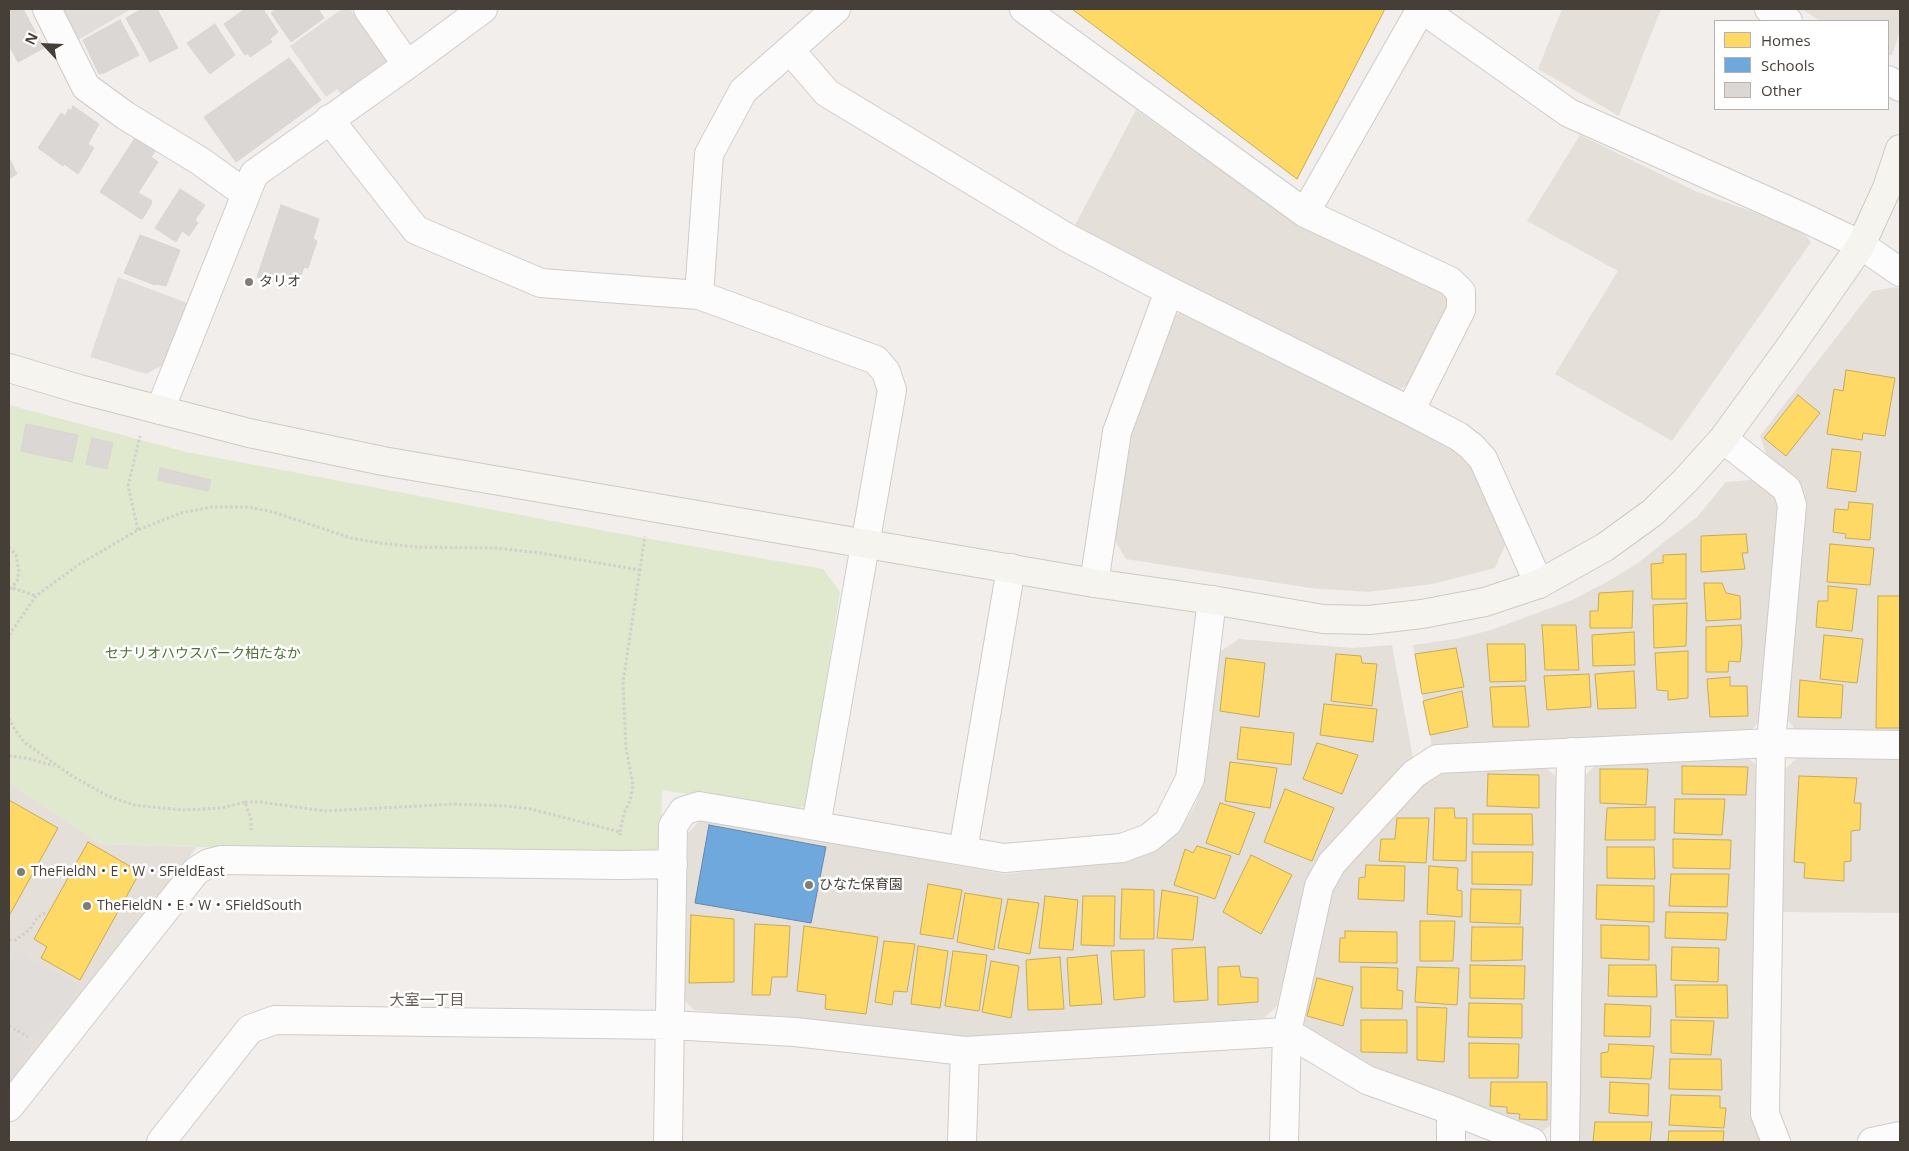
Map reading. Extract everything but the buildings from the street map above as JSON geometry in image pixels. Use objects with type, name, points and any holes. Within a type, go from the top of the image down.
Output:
[{"type":"street","points":[[47,9],[86,87],[126,116],[200,162],[246,194]]},
{"type":"street","points":[[368,9],[407,65]]},
{"type":"street","points":[[160,410],[254,174],[483,9]]},
{"type":"street","points":[[699,295],[708,154],[743,90],[836,9]]},
{"type":"street","points":[[1024,9],[1305,213],[1450,281],[1461,292],[1461,310],[1410,410]]},
{"type":"street","points":[[1305,213],[1422,9],[1569,113],[1720,179],[1861,245],[1900,272]]},
{"type":"street","points":[[1769,9],[1786,20]]},
{"type":"street","points":[[790,50],[828,93],[1066,238],[1410,410],[1458,436],[1483,459],[1539,584]]},
{"type":"street","points":[[1889,81],[1900,87]]},
{"type":"street","points":[[328,119],[416,230],[541,283],[699,295],[876,360],[886,372],[892,390],[816,826]]},
{"type":"street","points":[[9,368],[249,433],[383,461],[1094,583],[1212,600],[1322,619],[1369,620],[1422,614],[1486,602],[1539,584],[1605,547],[1652,513],[1685,481],[1723,439],[1861,245],[1887,188],[1900,149]]},
{"type":"street","points":[[1094,583],[1117,432],[1169,291]]},
{"type":"street","points":[[1723,439],[1787,489],[1792,505],[1771,743],[1765,1114],[1776,1142]]},
{"type":"street","points":[[963,852],[1011,568]]},
{"type":"street","points":[[668,1142],[673,826],[683,811],[699,806],[1004,858],[1122,848],[1149,838],[1168,822],[1190,779],[1212,600]]},
{"type":"street","points":[[1284,1142],[1287,1032],[1320,886],[1332,863],[1414,774],[1437,759],[1771,743],[1900,745]]},
{"type":"street","points":[[1565,1142],[1571,752]]},
{"type":"street","points":[[9,1107],[196,871],[209,863],[221,860],[673,864]]},
{"type":"street","points":[[161,1142],[250,1028],[275,1020],[670,1025],[796,1032],[965,1051],[1287,1032],[1367,1080],[1451,1110],[1530,1142]]},
{"type":"street","points":[[962,1142],[965,1051]]},
{"type":"street","points":[[1451,1110],[1451,1142]]},
{"type":"street","points":[[1872,1142],[1900,1136]]},
{"type":"path","points":[[138,530],[128,486],[140,433]]},
{"type":"path","points":[[9,634],[36,596],[78,565],[138,530],[180,513],[212,507],[248,507],[273,512],[351,538],[380,543],[416,547],[497,548],[540,553],[640,570]]},
{"type":"path","points":[[620,865],[620,832],[633,785],[626,748],[623,682],[645,532]]},
{"type":"path","points":[[9,547],[16,555],[19,563],[17,581],[9,591]]},
{"type":"path","points":[[13,588],[36,596]]},
{"type":"path","points":[[9,718],[24,742],[57,766],[88,786],[108,796],[134,805],[184,810],[222,808],[245,802],[260,802],[326,811],[455,804],[508,806],[531,809],[620,832]]},
{"type":"path","points":[[9,756],[27,758],[57,766]]},
{"type":"path","points":[[245,802],[251,819],[251,861]]},
{"type":"path","points":[[9,940],[16,940],[30,930],[37,918],[46,912]]},
{"type":"shaded area","points":[[61,9],[131,9],[78,40]]},
{"type":"shaded area","points":[[342,9],[350,9],[387,61],[341,94],[337,89],[326,97],[290,46]]},
{"type":"shaded area","points":[[1562,9],[1661,9],[1619,116],[1538,69]]},
{"type":"shaded area","points":[[1801,9],[1900,9],[1900,31],[1892,55],[1889,55],[1889,20],[1819,20]]},
{"type":"shaded area","points":[[1136,110],[1295,223],[1445,291],[1449,306],[1411,384],[1397,390],[1074,227]]},
{"type":"shaded area","points":[[1580,135],[1695,191],[1800,229],[1811,242],[1672,441],[1555,374],[1618,271],[1527,221]]},
{"type":"shaded area","points":[[118,277],[190,304],[168,362],[146,374],[90,357]]},
{"type":"shaded area","points":[[1897,287],[1900,290],[1900,733],[1797,732],[1787,719],[1804,506],[1768,459],[1760,436],[1872,291]]},
{"type":"shaded area","points":[[1183,312],[1449,443],[1471,462],[1506,543],[1495,568],[1432,584],[1368,592],[1310,588],[1126,559],[1112,536],[1134,417],[1171,316]]},
{"type":"shaded area","points":[[1751,480],[1774,494],[1778,507],[1761,720],[1750,731],[1432,747],[1413,645],[1455,639],[1491,630],[1572,600],[1638,563],[1697,517],[1726,482]]},
{"type":"shaded area","points":[[1239,639],[1353,648],[1392,645],[1413,758],[1399,771],[1306,886],[1277,1006],[1264,1018],[949,1039],[694,1010],[684,1000],[688,833],[701,819],[1005,874],[1115,862],[1168,839],[1185,822],[1196,803],[1204,777],[1218,653]]},
{"type":"shaded area","points":[[1800,755],[1900,757],[1900,913],[1782,912],[1784,770]]},
{"type":"shaded area","points":[[1747,757],[1759,767],[1763,1142],[1581,1142],[1579,1139],[1583,777],[1596,765]]},
{"type":"shaded area","points":[[1545,767],[1558,778],[1554,1123],[1540,1133],[1367,1069],[1307,1031],[1301,1016],[1332,885],[1342,870],[1426,781],[1442,772]]},
{"type":"shaded area","points":[[10,784],[101,844],[197,847],[9,1087]]},
{"type":"shaded area","points":[[14,950],[79,985],[69,1005],[52,1022],[39,1041],[9,1024],[9,960]]},
{"type":"shaded area","points":[[9,1029],[34,1044],[23,1063],[26,1065],[9,1087]]},
{"type":"green space","name":"セナリオハウスパーク柏たなか","points":[[9,405],[186,452],[616,533],[823,569],[840,592],[807,804],[793,812],[662,790],[661,845],[650,855],[261,849],[101,844],[10,784],[9,786]]},
{"type":"place","name":"タリオ","points":[[249,282]]},
{"type":"place","name":"TheFieldN・E・W・SFieldEast","points":[[21,872]]},
{"type":"place","name":"ひなた保育園","points":[[809,885]]},
{"type":"place","name":"TheFieldN・E・W・SFieldSouth","points":[[87,906]]},
{"type":"district","name":"大室一丁目","points":[[427,1001]]}]
